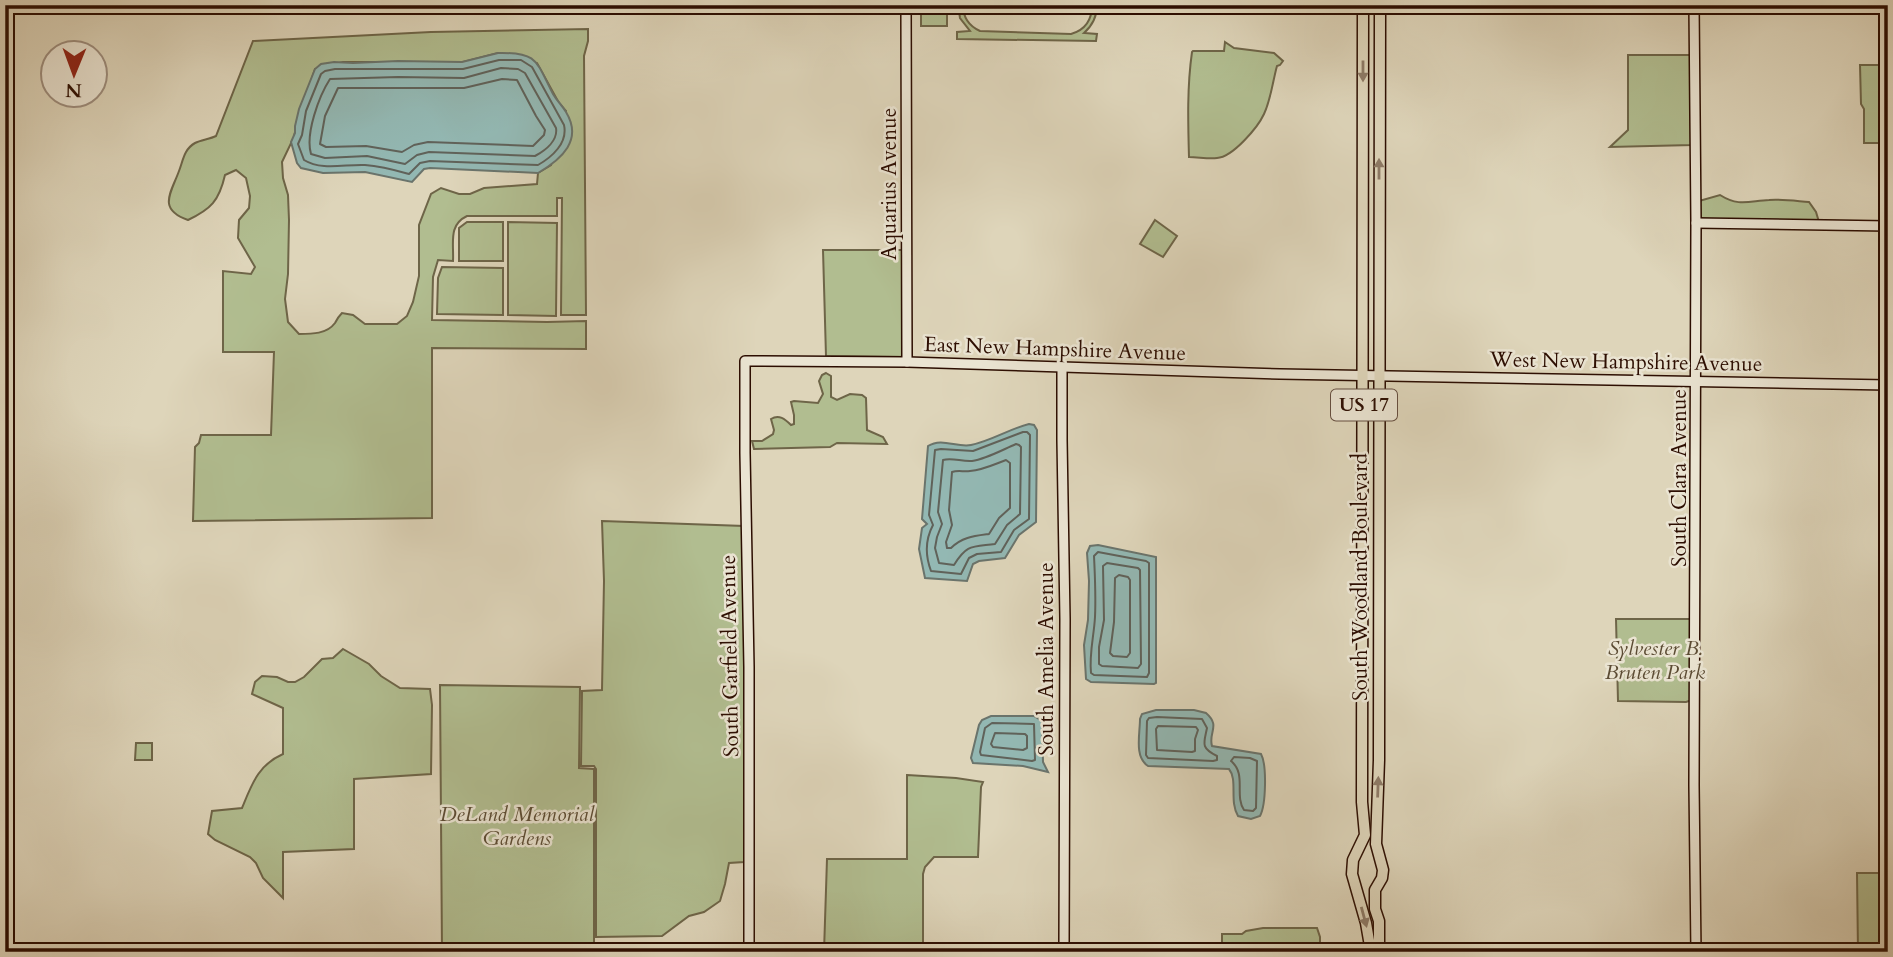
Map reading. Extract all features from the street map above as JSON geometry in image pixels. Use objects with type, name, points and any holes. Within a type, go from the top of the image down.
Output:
[{"type":"main road","name":"South Woodland Boulevard","points":[[1363,5],[1365,835],[1353,860],[1352,877],[1366,923],[1371,952]]},
{"type":"main road","name":"South Woodland Boulevard","points":[[1379,952],[1375,890],[1383,870],[1376,842],[1379,760],[1377,280],[1380,5]]},
{"type":"main road","points":[[1363,265],[1377,280],[1364,291],[1379,305]]},
{"type":"main road","points":[[1358,852],[1367,850],[1378,855]]},
{"type":"main road","points":[[1355,883],[1364,890],[1375,890]]},
{"type":"street","name":"Aquarius Avenue","points":[[906,5],[907,362]]},
{"type":"street","name":"South Clara Avenue","points":[[1694,5],[1696,952]]},
{"type":"street","points":[[1696,223],[1888,226]]},
{"type":"street","name":"East New Hampshire Avenue","points":[[745,361],[907,362],[1280,374],[1364,374]]},
{"type":"street","name":"South Garfield Avenue","points":[[745,361],[749,952]]},
{"type":"street","name":"South Amelia Avenue","points":[[1062,366],[1065,619],[1064,952]]},
{"type":"street","name":"West New Hampshire Avenue","points":[[1364,374],[1888,385]]},
{"type":"green space","points":[[921,5],[947,5],[947,26],[921,26]]},
{"type":"green space","points":[[958,5],[963,5],[967,21],[980,31],[1071,34],[1084,27],[1091,15],[1092,5],[1097,5],[1094,20],[1084,33],[1097,34],[1096,41],[957,39],[957,32],[970,31],[960,18]]},
{"type":"green space","points":[[588,29],[584,56],[586,315],[561,315],[562,198],[557,198],[557,216],[467,216],[461,220],[454,229],[453,261],[438,260],[433,277],[432,320],[586,321],[586,349],[432,348],[432,518],[193,521],[195,447],[201,435],[271,435],[274,352],[223,352],[223,271],[251,274],[255,267],[238,238],[239,220],[249,208],[250,196],[246,178],[236,170],[225,175],[213,203],[188,220],[178,216],[169,205],[170,193],[184,155],[195,143],[216,136],[253,41],[431,32]],"holes":[[[498,53],[537,63],[566,111],[551,165],[538,173],[537,184],[484,188],[470,194],[459,194],[441,188],[431,194],[419,225],[419,276],[407,316],[397,324],[365,324],[353,315],[342,313],[335,323],[324,331],[299,334],[288,322],[285,299],[289,220],[282,162],[294,137],[315,69],[343,62],[463,62]]]},
{"type":"green space","points":[[1225,42],[1234,48],[1274,53],[1283,61],[1277,66],[1264,114],[1244,140],[1223,156],[1189,157],[1188,118],[1192,52],[1224,51]]},
{"type":"green space","points":[[1628,55],[1690,55],[1692,145],[1610,147],[1628,130]]},
{"type":"green space","points":[[1860,65],[1888,65],[1888,143],[1864,143]]},
{"type":"green space","points":[[1720,195],[1739,202],[1809,202],[1819,222],[1699,220],[1699,201]]},
{"type":"green space","points":[[1155,220],[1177,236],[1163,257],[1140,244]]},
{"type":"green space","points":[[467,222],[503,222],[503,261],[459,261],[459,228]]},
{"type":"green space","points":[[508,222],[557,223],[556,316],[508,315]]},
{"type":"green space","points":[[823,250],[903,250],[903,357],[826,356]]},
{"type":"green space","points":[[442,267],[503,268],[503,315],[437,314],[438,278]]},
{"type":"green space","points":[[826,373],[831,376],[831,397],[837,400],[850,394],[866,398],[867,430],[883,437],[887,444],[837,443],[830,447],[754,449],[752,441],[762,441],[773,434],[771,419],[779,417],[791,425],[794,424],[791,402],[818,403],[823,394],[819,381]]},
{"type":"green space","points":[[602,521],[744,526],[744,862],[729,863],[720,901],[704,912],[689,916],[662,936],[596,937],[596,769],[594,766],[581,766],[582,691],[602,690]]},
{"type":"green space","name":"Sylvester B. Bruten Park","points":[[1616,619],[1693,619],[1692,700],[1618,701]]},
{"type":"green space","points":[[343,649],[369,664],[381,676],[400,688],[430,689],[431,774],[354,779],[354,849],[283,852],[283,898],[263,878],[250,857],[208,834],[212,811],[242,808],[262,770],[274,758],[283,754],[283,708],[252,694],[255,682],[262,676],[295,682],[322,659],[333,658]]},
{"type":"green space","name":"DeLand Memorial Gardens","points":[[440,685],[580,687],[579,768],[594,769],[594,952],[442,952]]},
{"type":"green space","points":[[136,743],[152,743],[152,760],[135,760]]},
{"type":"green space","points":[[907,775],[983,782],[978,857],[934,857],[925,867],[923,952],[824,952],[827,859],[907,859]]},
{"type":"green space","points":[[1857,873],[1888,873],[1888,952],[1858,952]]},
{"type":"green space","points":[[1263,928],[1317,928],[1320,952],[1222,952],[1222,934],[1242,934]]},
{"type":"water","points":[[498,53],[521,54],[534,61],[571,122],[571,140],[567,148],[555,162],[538,173],[430,168],[424,169],[412,182],[365,172],[323,173],[301,168],[297,163],[291,142],[299,109],[315,69],[321,64],[462,62]]},
{"type":"water","points":[[1029,424],[1034,425],[1037,430],[1036,522],[1019,535],[1005,558],[973,564],[967,581],[925,578],[919,549],[922,528],[927,524],[922,519],[928,446],[939,442],[971,445]]},
{"type":"water","points":[[1098,545],[1156,557],[1154,684],[1091,682],[1086,679],[1084,645],[1088,620],[1087,553],[1090,546]]},
{"type":"water","points":[[1156,710],[1194,710],[1206,713],[1213,722],[1212,746],[1261,754],[1265,785],[1260,816],[1251,819],[1238,816],[1229,769],[1148,766],[1144,762],[1139,745],[1140,719],[1142,714]]},
{"type":"water","points":[[991,716],[1034,716],[1042,721],[1043,762],[1048,772],[1023,766],[973,763],[971,758],[979,725],[982,720]]}]
